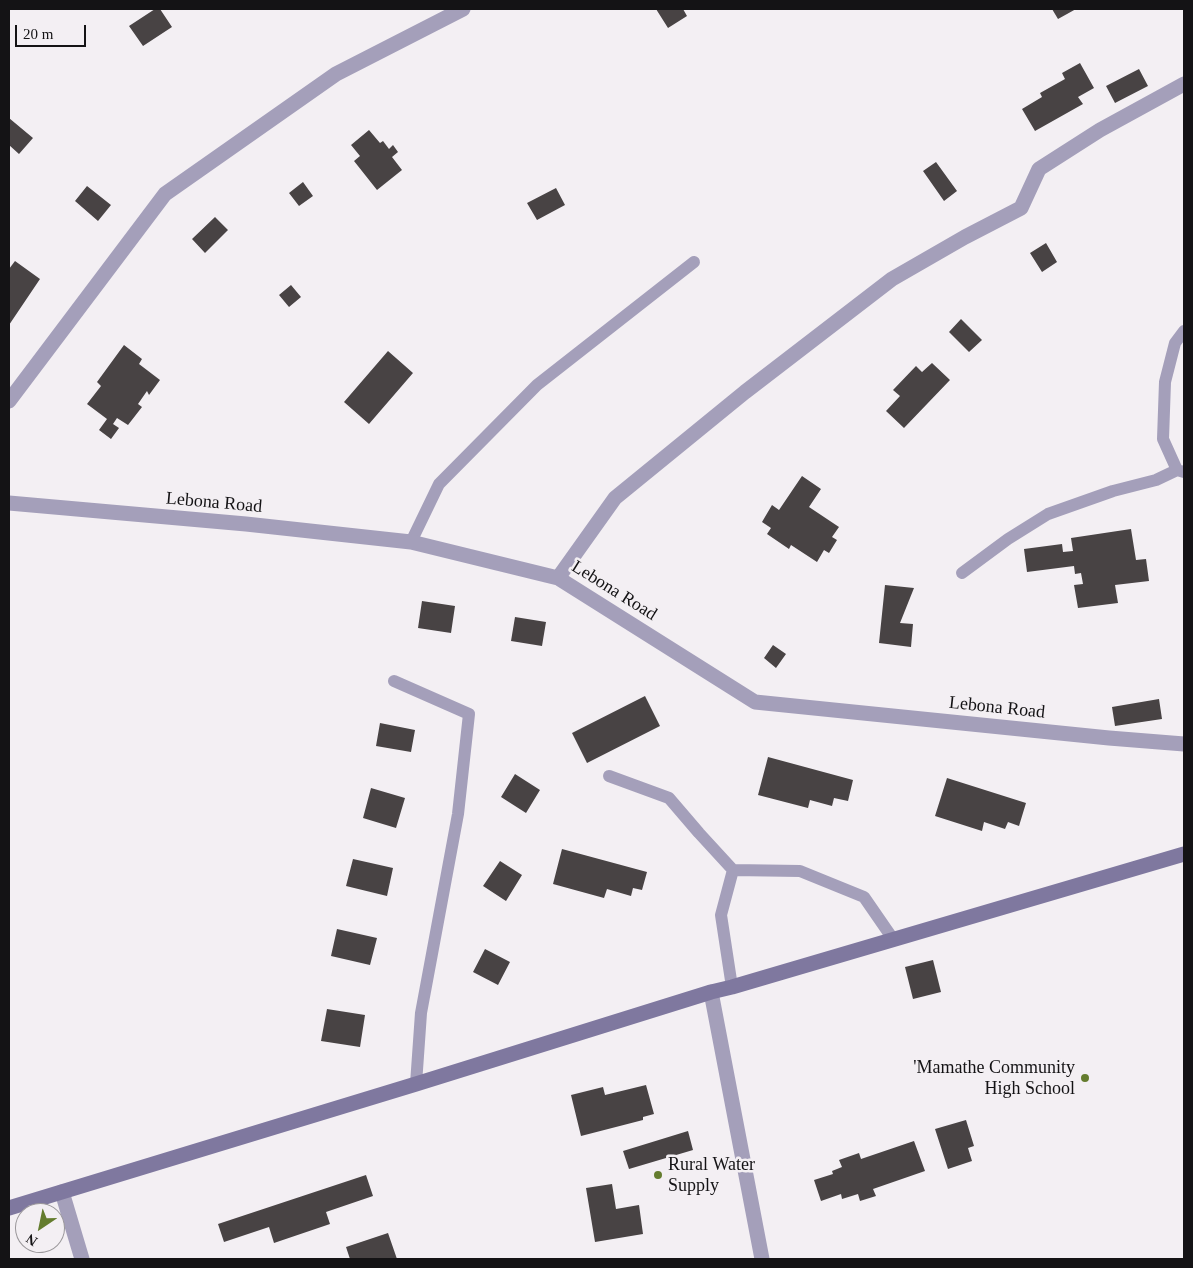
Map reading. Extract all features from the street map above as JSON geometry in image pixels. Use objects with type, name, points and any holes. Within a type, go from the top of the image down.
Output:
[{"type":"main road","points":[[9,1208],[711,992],[1184,854]]},
{"type":"street","points":[[9,401],[165,194],[336,74],[463,9]]},
{"type":"street","points":[[558,578],[615,498],[745,392],[892,279],[965,237],[1021,208],[1039,169],[1100,130],[1184,84]]},
{"type":"street","name":"Lebona Road","points":[[9,503],[246,524],[411,542],[558,578],[755,702],[1184,744]]},
{"type":"street","points":[[711,992],[762,1259]]},
{"type":"street","points":[[62,1192],[82,1259]]},
{"type":"lane","points":[[411,542],[439,484],[537,385],[694,262]]},
{"type":"lane","points":[[962,573],[1008,539],[1048,514],[1113,491],[1156,480],[1180,471],[1163,439],[1165,382],[1175,343],[1184,331]]},
{"type":"lane","points":[[394,681],[468,714],[458,814],[421,1013],[416,1084]]},
{"type":"lane","points":[[609,776],[669,798],[733,870],[800,871],[864,897],[893,939]]},
{"type":"lane","points":[[732,987],[721,915],[733,870]]},
{"type":"building","points":[[155,9],[160,9],[172,27],[143,46],[129,26]]},
{"type":"building","points":[[656,9],[683,9],[687,16],[668,28]]},
{"type":"building","points":[[1052,9],[1076,9],[1058,19]]},
{"type":"building","points":[[1080,63],[1094,88],[1078,97],[1083,104],[1035,131],[1022,109],[1042,97],[1040,93],[1065,79],[1062,73]]},
{"type":"building","points":[[1139,69],[1148,86],[1115,103],[1106,86]]},
{"type":"building","points":[[9,118],[33,138],[19,154],[9,145]]},
{"type":"building","points":[[369,130],[380,143],[383,141],[389,149],[393,145],[398,152],[392,157],[402,170],[377,190],[354,161],[360,156],[351,145]]},
{"type":"building","points":[[936,162],[957,191],[944,201],[923,171]]},
{"type":"building","points":[[303,182],[313,196],[299,206],[289,193]]},
{"type":"building","points":[[87,186],[111,205],[98,221],[75,201]]},
{"type":"building","points":[[556,188],[565,205],[537,220],[527,203]]},
{"type":"building","points":[[215,217],[228,230],[205,253],[192,239]]},
{"type":"building","points":[[1046,243],[1057,262],[1042,272],[1030,253]]},
{"type":"building","points":[[15,261],[40,279],[9,325],[9,269]]},
{"type":"building","points":[[291,285],[301,297],[289,307],[279,295]]},
{"type":"building","points":[[961,319],[982,340],[969,352],[949,332]]},
{"type":"building","points":[[124,345],[142,359],[139,364],[160,380],[149,395],[147,391],[138,404],[142,407],[128,425],[117,418],[113,424],[119,428],[111,439],[99,430],[107,419],[87,404],[101,386],[97,382]]},
{"type":"building","points":[[388,351],[413,373],[369,424],[344,402]]},
{"type":"building","points":[[932,363],[950,380],[904,428],[886,411],[900,396],[893,390],[916,366],[922,372]]},
{"type":"building","points":[[802,476],[821,489],[809,507],[839,527],[832,537],[837,540],[829,553],[824,550],[817,562],[791,545],[789,549],[767,534],[771,528],[762,522],[772,505],[779,510]]},
{"type":"building","points":[[1131,529],[1136,560],[1146,559],[1149,581],[1115,585],[1118,603],[1078,608],[1074,585],[1083,584],[1081,573],[1075,574],[1074,566],[1027,572],[1024,549],[1062,544],[1063,552],[1073,551],[1071,538]]},
{"type":"building","points":[[885,585],[914,588],[900,623],[913,624],[911,647],[879,643]]},
{"type":"building","points":[[422,601],[455,606],[451,633],[418,628]]},
{"type":"building","points":[[515,617],[546,622],[542,646],[511,641]]},
{"type":"building","points":[[773,645],[786,654],[776,668],[764,658]]},
{"type":"building","points":[[645,696],[660,726],[587,763],[572,733]]},
{"type":"building","points":[[1159,699],[1162,719],[1115,726],[1112,707]]},
{"type":"building","points":[[380,723],[415,730],[411,752],[376,746]]},
{"type":"building","points":[[768,757],[853,780],[848,801],[834,798],[832,806],[810,800],[808,808],[758,795]]},
{"type":"building","points":[[515,774],[540,790],[526,813],[501,797]]},
{"type":"building","points":[[947,778],[1026,803],[1019,826],[1008,822],[1005,829],[984,822],[982,831],[935,816]]},
{"type":"building","points":[[371,788],[405,798],[396,828],[363,818]]},
{"type":"building","points":[[562,849],[647,872],[642,890],[633,888],[631,896],[607,889],[604,898],[553,884]]},
{"type":"building","points":[[353,859],[393,868],[387,896],[346,886]]},
{"type":"building","points":[[500,861],[522,875],[506,901],[483,886]]},
{"type":"building","points":[[337,929],[377,938],[370,965],[331,956]]},
{"type":"building","points":[[485,949],[510,962],[498,985],[473,972]]},
{"type":"building","points":[[933,960],[941,992],[913,999],[905,967]]},
{"type":"building","points":[[327,1009],[365,1015],[360,1047],[321,1041]]},
{"type":"building","points":[[646,1085],[654,1114],[643,1117],[643,1120],[581,1136],[571,1095],[603,1087],[605,1095]]},
{"type":"building","points":[[966,1120],[974,1146],[968,1148],[972,1161],[948,1169],[935,1129]]},
{"type":"building","points":[[688,1131],[693,1150],[629,1169],[623,1151]]},
{"type":"building","points":[[914,1141],[925,1171],[873,1189],[876,1196],[860,1201],[858,1194],[842,1199],[841,1194],[821,1201],[814,1180],[833,1174],[832,1171],[842,1167],[839,1160],[859,1153],[861,1159]]},
{"type":"building","points":[[366,1175],[373,1196],[326,1212],[330,1224],[274,1243],[269,1227],[224,1242],[218,1224]]},
{"type":"building","points":[[612,1184],[616,1209],[639,1205],[643,1234],[595,1242],[586,1188]]},
{"type":"building","points":[[388,1233],[397,1259],[350,1259],[346,1247]]},
{"type":"place","name":"'Mamathe Community High School","points":[[1085,1078]]},
{"type":"place","name":"Rural Water Supply","points":[[658,1175]]}]
